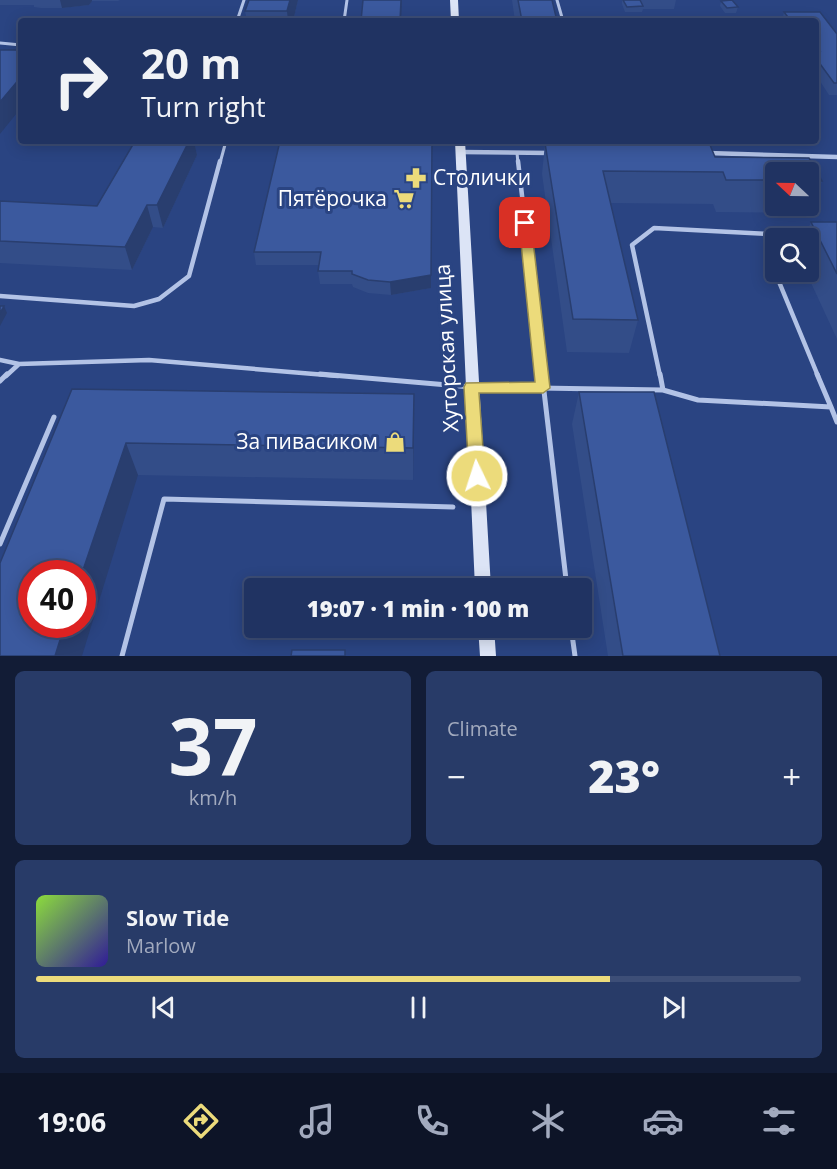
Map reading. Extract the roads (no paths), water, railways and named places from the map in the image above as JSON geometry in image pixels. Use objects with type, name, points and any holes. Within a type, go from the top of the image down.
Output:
[{"type":"street","points":[[454,0],[455,18]]},
{"type":"street","points":[[461,146],[518,153],[561,152]]},
{"type":"street","name":"Хуторская улица","points":[[461,146],[471,387],[482,578]]},
{"type":"street","points":[[696,153],[837,157]]},
{"type":"street","points":[[487,638],[488,656]]},
{"type":"lane","points":[[238,18],[244,0]]},
{"type":"lane","points":[[344,18],[347,0]]},
{"type":"lane","points":[[557,0],[562,18]]},
{"type":"lane","points":[[0,43],[18,45]]},
{"type":"lane","points":[[0,296],[134,306],[159,299],[189,276],[225,144]]},
{"type":"lane","points":[[703,144],[707,153]]},
{"type":"lane","points":[[518,153],[566,578]]},
{"type":"lane","points":[[663,390],[632,245],[654,228],[765,235]]},
{"type":"lane","points":[[779,282],[837,422]]},
{"type":"lane","points":[[0,360],[19,364],[149,360],[471,387],[663,390],[698,400],[831,407]]},
{"type":"lane","points":[[0,381],[19,364]]},
{"type":"lane","points":[[0,544],[54,417]]},
{"type":"lane","points":[[122,656],[164,499],[453,507]]},
{"type":"lane","points":[[573,638],[575,656]]},
{"type":"place","name":"Столички","points":[[416,178]]},
{"type":"place","name":"Пятёрочка","points":[[404,199]]},
{"type":"place","name":"За пивасиком","points":[[395,442]]}]
